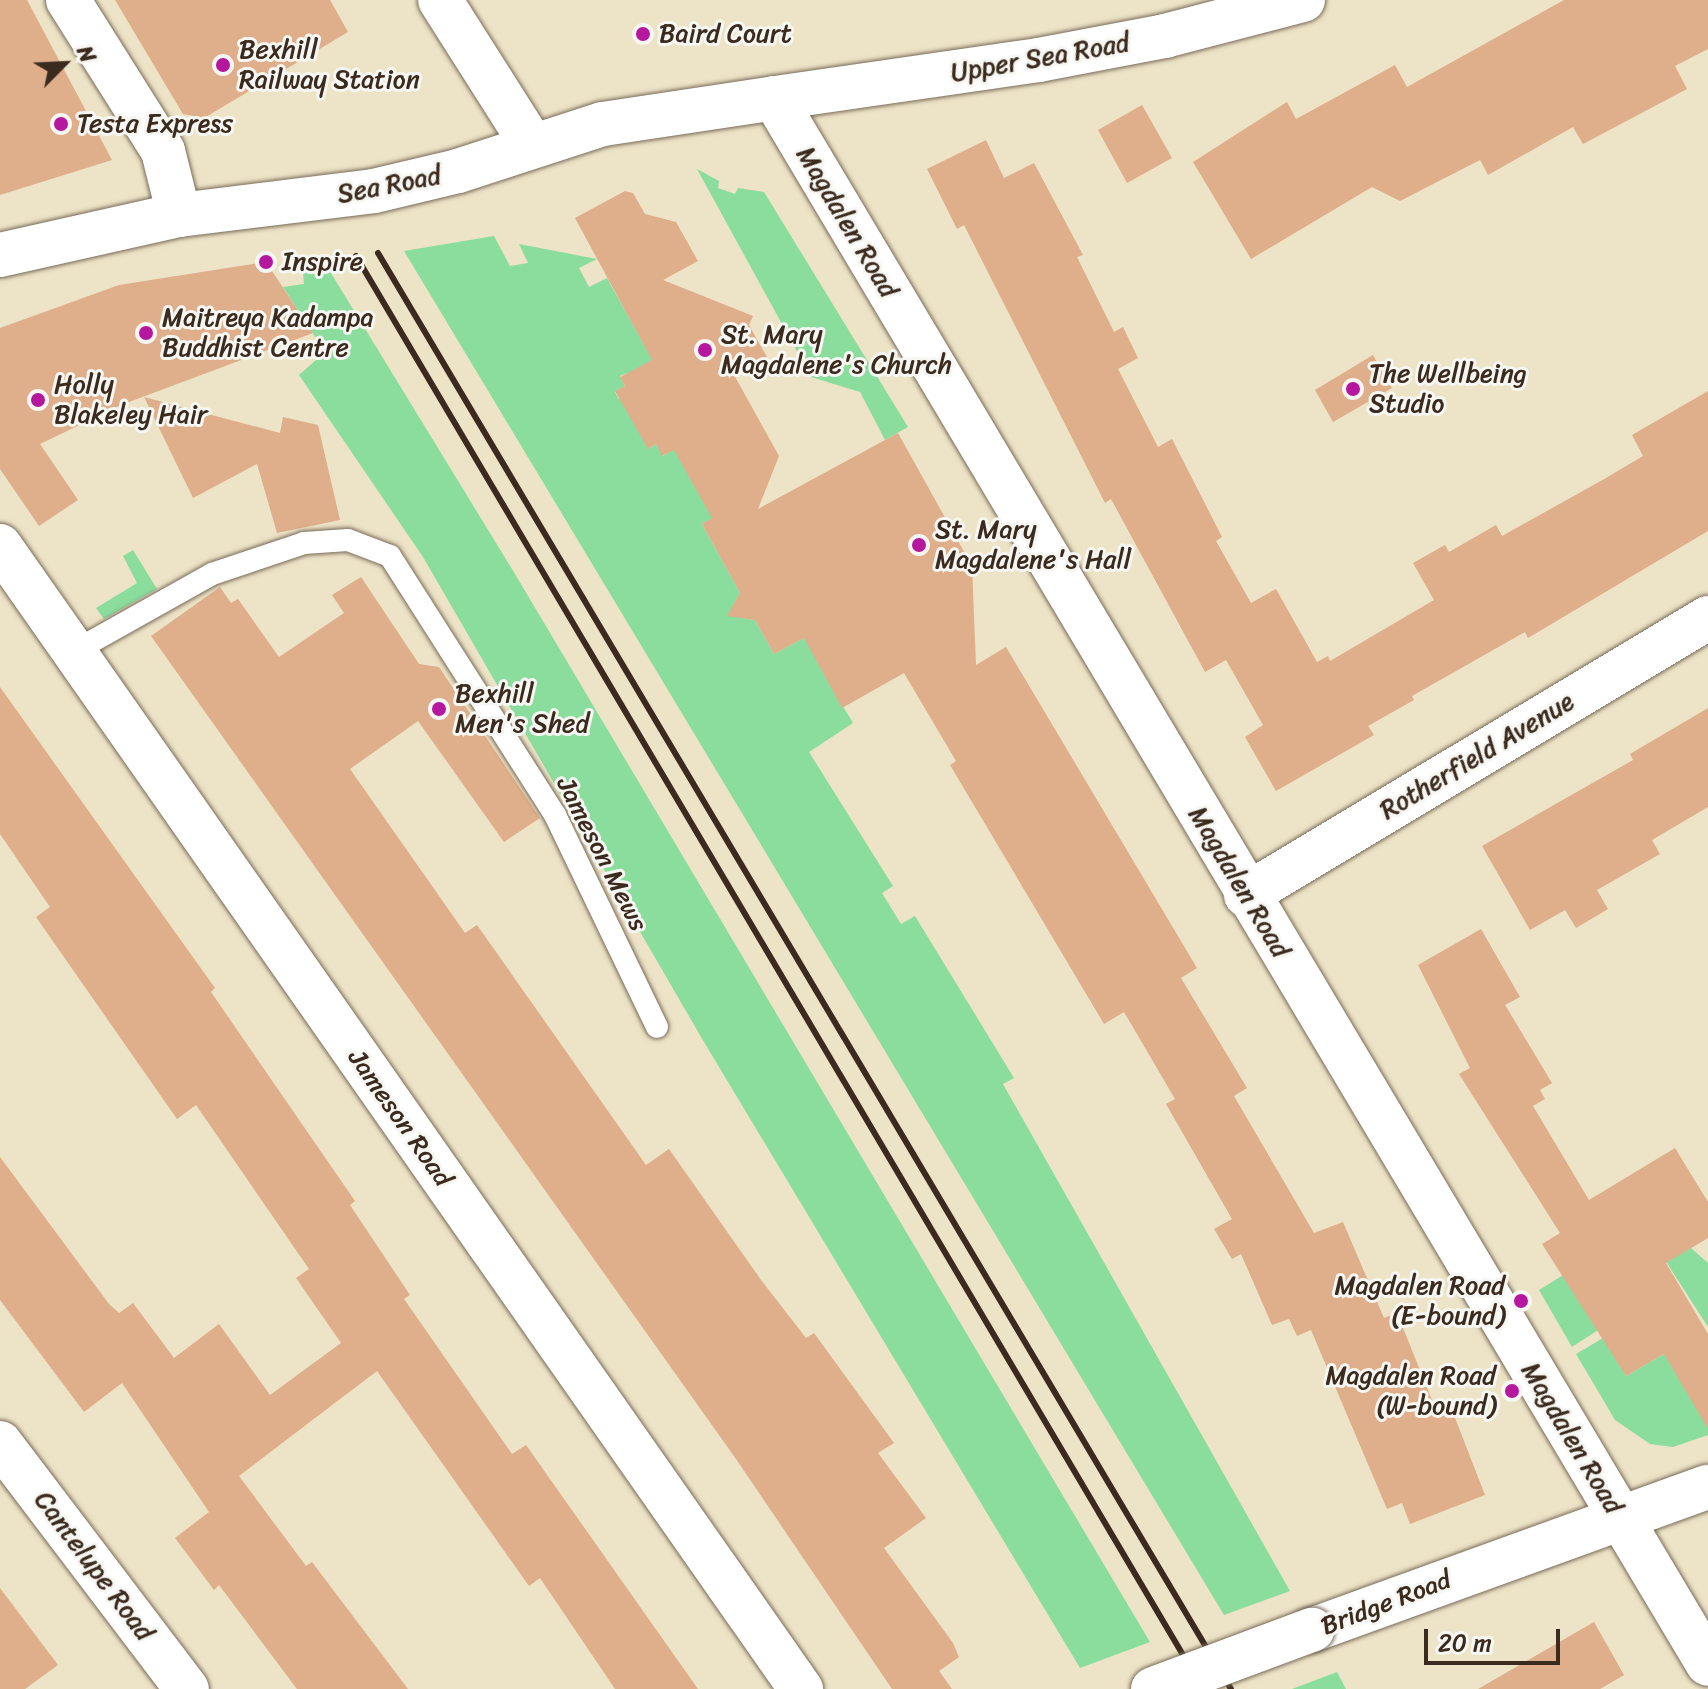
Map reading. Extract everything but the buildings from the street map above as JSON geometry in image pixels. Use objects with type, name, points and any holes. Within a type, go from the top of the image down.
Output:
[{"type":"street","points":[[68,0],[163,151],[179,215]]},
{"type":"street","points":[[440,0],[532,145]]},
{"type":"street","name":"Upper Sea Road","points":[[774,98],[1071,54],[1303,0]]},
{"type":"street","name":"Sea Road","points":[[0,255],[179,215],[374,191],[458,171],[603,124],[774,98]]},
{"type":"street","name":"Magdalen Road","points":[[774,98],[1246,895],[1708,1664]]},
{"type":"street","name":"Jameson Road","points":[[0,546],[801,1689]]},
{"type":"street","name":"Rotherfield Avenue","points":[[1246,895],[1708,618]]},
{"type":"street","name":"Cantelupe Road","points":[[0,1443],[186,1689]]},
{"type":"street","name":"Bridge Road","points":[[1153,1689],[1618,1515],[1708,1487]]},
{"type":"lane","name":"Jameson Mews","points":[[73,652],[212,574],[304,543],[348,540],[390,556],[555,815],[657,1027]]},
{"type":"green space","points":[[697,169],[719,181],[718,188],[735,194],[738,188],[764,192],[908,427],[885,440],[860,392],[811,377]]},
{"type":"green space","points":[[494,236],[510,266],[528,263],[519,244],[597,259],[579,268],[589,287],[607,278],[657,368],[632,382],[627,373],[620,376],[625,386],[615,392],[619,399],[629,393],[648,449],[656,444],[663,456],[674,449],[718,515],[702,524],[740,593],[734,604],[742,618],[755,620],[774,654],[815,632],[823,673],[853,723],[809,752],[893,886],[882,893],[901,924],[915,916],[1014,1078],[1003,1084],[1290,1591],[1224,1615],[404,251]]},
{"type":"green space","points":[[323,260],[515,574],[1150,1642],[1080,1668],[701,1037],[423,557],[299,375],[325,352],[283,287],[304,284],[302,262]]},
{"type":"green space","points":[[133,550],[157,589],[104,619],[96,608],[137,583],[123,556]]},
{"type":"green space","points":[[1645,1229],[1691,1248],[1708,1263],[1708,1327]]},
{"type":"green space","points":[[1565,1274],[1598,1330],[1572,1347],[1539,1290]]},
{"type":"green space","points":[[1603,1338],[1626,1376],[1664,1354],[1708,1398],[1708,1435],[1673,1447],[1650,1444],[1615,1420],[1576,1354]]},
{"type":"green space","points":[[1337,1672],[1346,1689],[1292,1689]]},
{"type":"railway","points":[[378,253],[1231,1689]]},
{"type":"railway","points":[[356,256],[1203,1689]]},
{"type":"place","name":"Baird Court","points":[[643,34]]},
{"type":"place","name":"Bexhill Railway Station","points":[[223,65]]},
{"type":"place","name":"Testa Express","points":[[61,124]]},
{"type":"place","name":"Inspire","points":[[266,262]]},
{"type":"place","name":"Maitreya Kadampa Buddhist Centre","points":[[146,333]]},
{"type":"place","name":"St. Mary Magdalene's Church","points":[[705,350]]},
{"type":"place","name":"The Wellbeing Studio","points":[[1353,389]]},
{"type":"place","name":"Holly Blakeley Hair","points":[[38,400]]},
{"type":"place","name":"St. Mary Magdalene's Hall","points":[[919,545]]},
{"type":"place","name":"Bexhill Men's Shed","points":[[439,709]]},
{"type":"place","name":"Magdalen Road (E-bound)","points":[[1521,1301]]},
{"type":"place","name":"Magdalen Road (W-bound)","points":[[1512,1391]]}]
